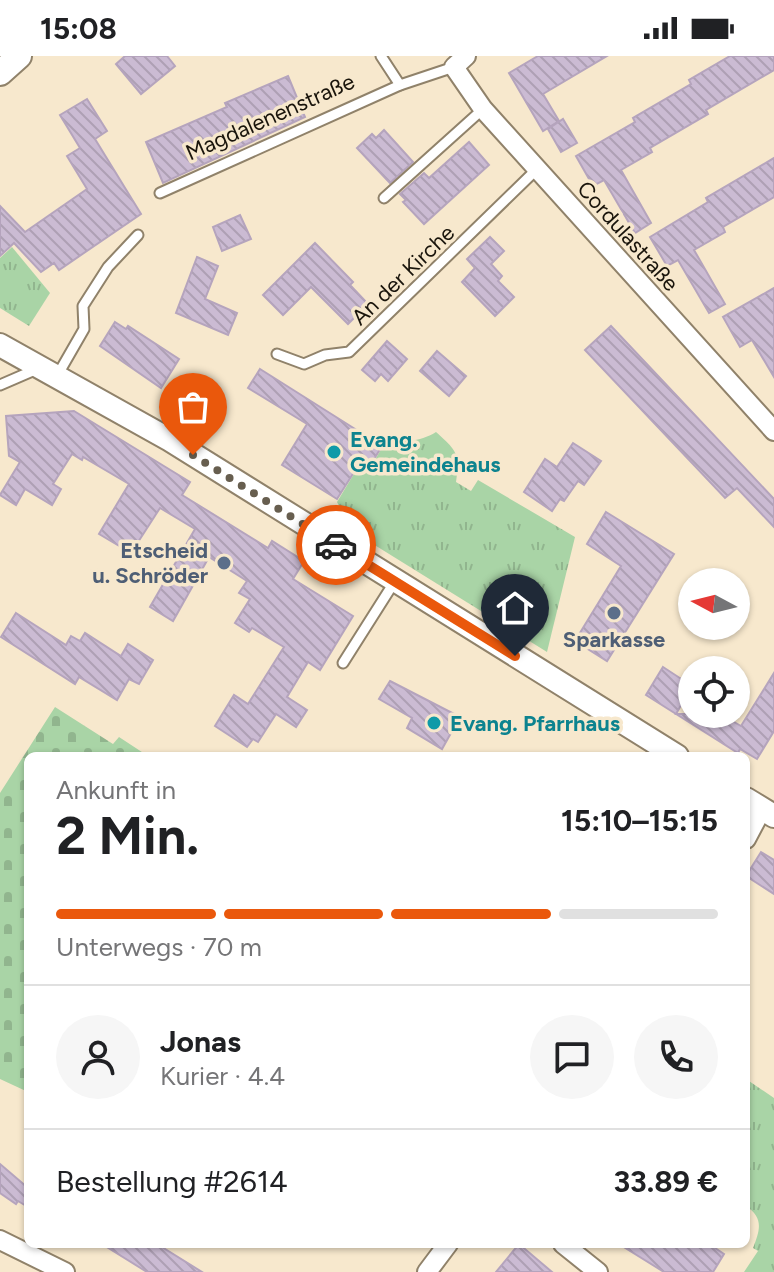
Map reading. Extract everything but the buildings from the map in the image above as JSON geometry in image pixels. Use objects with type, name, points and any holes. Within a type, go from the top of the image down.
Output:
[{"type":"main road","points":[[0,73],[19,56]]},
{"type":"street","name":"Cordulastraße","points":[[460,62],[483,109],[774,431]]},
{"type":"street","points":[[0,345],[170,440],[671,752]]},
{"type":"street","points":[[750,831],[761,808]]},
{"type":"street","points":[[0,1240],[65,1272]]},
{"type":"street","points":[[427,1272],[445,1248]]},
{"type":"street","points":[[568,1248],[598,1272]]},
{"type":"lane","points":[[381,56],[400,85]]},
{"type":"lane","name":"Magdalenenstraße","points":[[160,193],[400,85],[460,62]]},
{"type":"lane","points":[[384,198],[483,109]]},
{"type":"lane","name":"An der Kirche","points":[[277,354],[304,364],[325,355],[349,352],[536,170]]},
{"type":"lane","points":[[0,385],[48,372],[84,329],[83,306],[108,267],[138,235]]},
{"type":"lane","points":[[343,663],[395,581]]},
{"type":"green space","points":[[12,247],[50,293],[29,326],[0,308],[0,258]]},
{"type":"green space","points":[[436,432],[449,444],[457,458],[456,482],[471,491],[478,480],[575,537],[547,652],[352,531],[337,502],[363,459],[372,465],[383,446],[423,438]]},
{"type":"green space","points":[[55,707],[113,744],[119,737],[142,752],[26,752]]},
{"type":"green space","points":[[24,755],[24,1090],[0,1079],[0,793]]},
{"type":"green space","points":[[750,1082],[774,1098],[774,1272],[744,1272],[758,1251],[753,1248],[759,1225],[752,1211]]},
{"type":"way so far","points":[[193,455],[336,545]]},
{"type":"place","name":"Evang. Gemeindehaus","points":[[334,452]]},
{"type":"place","name":"Etscheid u. Schröder","points":[[224,563]]},
{"type":"place","name":"Sparkasse","points":[[614,613]]},
{"type":"place","name":"Evang. Pfarrhaus","points":[[434,723]]},
{"type":"route","points":[[336,545],[515,656]]}]
